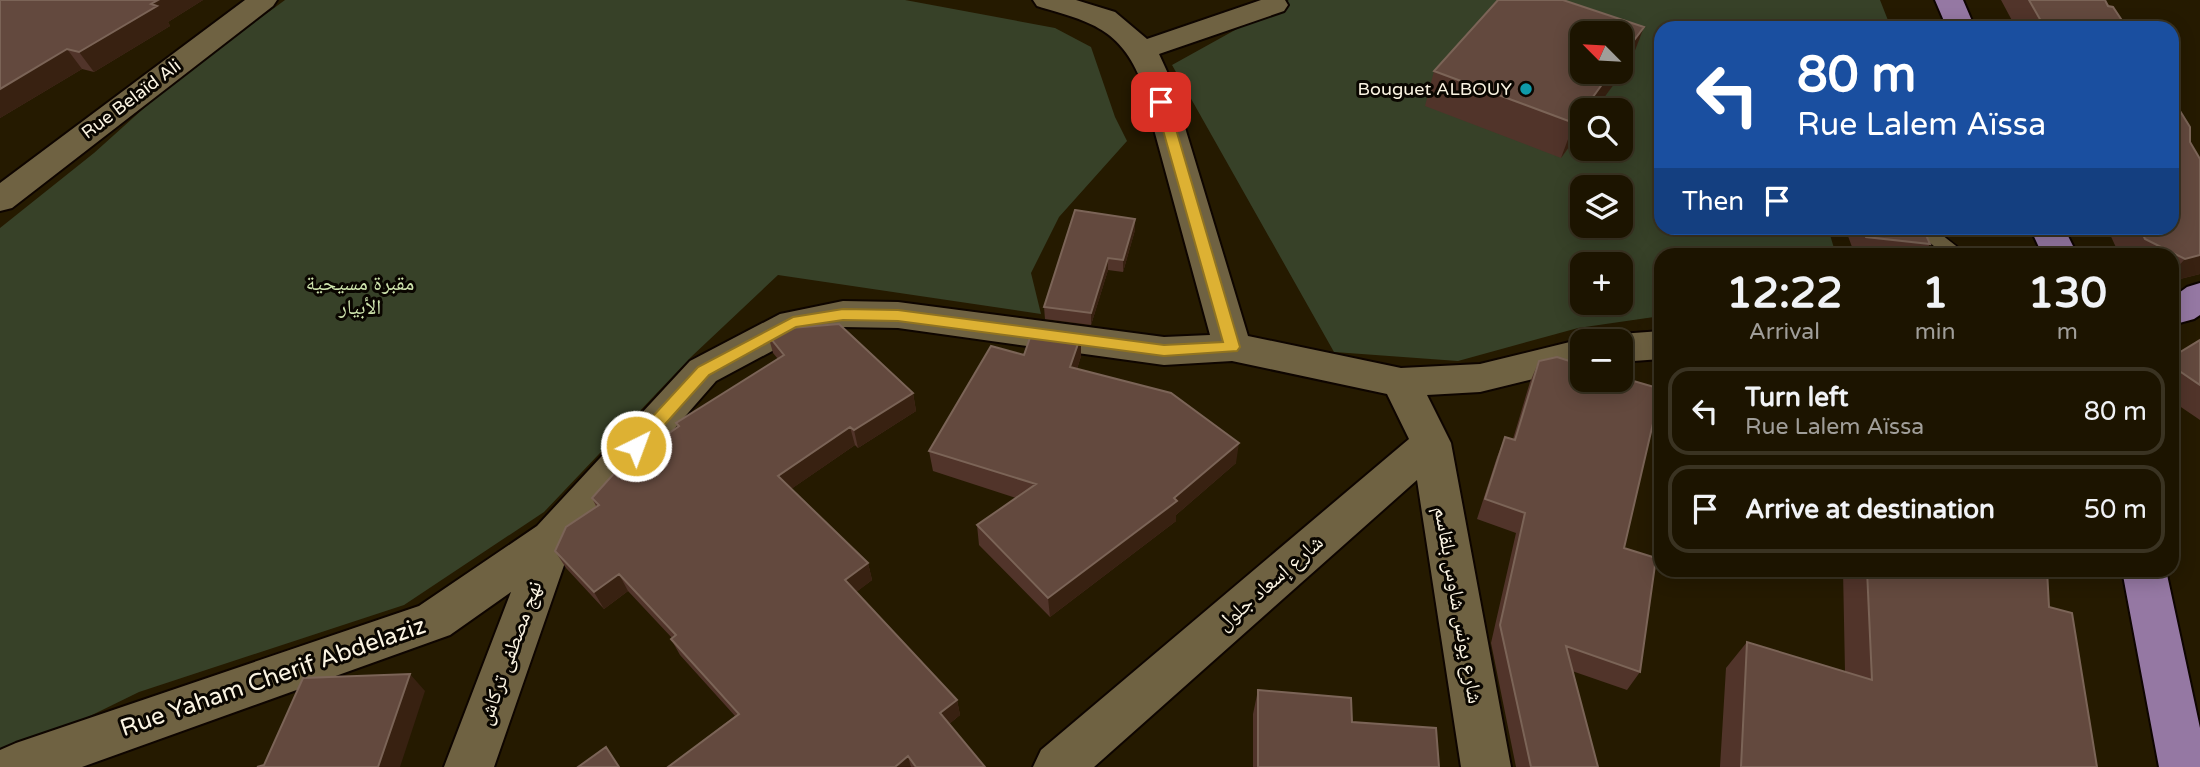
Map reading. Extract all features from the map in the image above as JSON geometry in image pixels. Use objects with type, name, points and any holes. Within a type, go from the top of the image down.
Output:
[{"type":"main road","points":[[1949,0],[1958,21]]},
{"type":"main road","points":[[2179,310],[2200,296]]},
{"type":"main road","points":[[2145,577],[2184,767]]},
{"type":"street","name":"Rue Belaïd Ali","points":[[0,200],[263,0]]},
{"type":"street","points":[[1048,0],[1104,18],[1143,50],[1154,78],[1232,347]]},
{"type":"street","points":[[1143,50],[1274,5]]},
{"type":"street","points":[[552,539],[703,371],[793,323],[843,314],[898,315],[1164,351],[1232,347],[1401,382],[1480,378],[1570,356]]},
{"type":"street","points":[[1633,347],[1654,346]]},
{"type":"street","points":[[1401,382],[1431,443]]},
{"type":"street","name":"شارع إسعاد جلول","points":[[1058,767],[1431,443]]},
{"type":"street","name":"شارع يونس شاوس بلقاسم","points":[[1431,443],[1486,767]]},
{"type":"street","name":"Rue Yaham Cherif Abdelaziz","points":[[16,767],[434,621],[552,539]]},
{"type":"street","name":"نهج مصطفى تركاش","points":[[469,767],[552,539]]},
{"type":"lane","points":[[1931,235],[1949,248]]},
{"type":"green space","name":"مقبرة مسيحية الأبيار","points":[[285,0],[905,0],[1055,28],[1091,47],[1115,117],[1127,141],[1059,217],[1031,273],[1041,314],[778,275],[691,357],[544,512],[404,605],[139,692],[0,760],[0,228],[94,153],[173,82]]},
{"type":"green space","points":[[1289,0],[1880,0],[1888,21],[1654,21],[1654,235],[1830,235],[1834,248],[1654,248],[1654,317],[1570,329],[1458,361],[1334,352],[1172,65]]},
{"type":"building","points":[[0,0],[158,0],[151,4],[157,6],[79,52],[67,49],[0,89]]},
{"type":"building","points":[[1498,0],[1563,0],[1626,21],[1570,21],[1570,84],[1602,84],[1592,98],[1570,98],[1570,122],[1434,71]]},
{"type":"building","points":[[2029,0],[2105,0],[2122,21],[2041,21]]},
{"type":"building","points":[[1633,23],[1644,27],[1633,42]]},
{"type":"building","points":[[2179,109],[2190,127],[2190,142],[2200,159],[2200,255],[2185,259],[2179,256],[2179,248],[2163,248],[2145,239],[2143,235],[2179,235]]},
{"type":"building","points":[[1075,210],[1135,219],[1123,260],[1108,258],[1091,313],[1044,307]]},
{"type":"building","points":[[1865,235],[1926,235],[1930,244]]},
{"type":"building","points":[[839,324],[913,393],[854,430],[850,427],[778,476],[868,563],[845,580],[957,700],[940,713],[985,767],[916,767],[908,756],[895,767],[668,767],[739,714],[671,639],[676,635],[619,574],[594,592],[555,551],[566,527],[599,505],[592,498],[617,470],[679,426],[676,423],[784,355],[768,335],[779,329]]},
{"type":"building","points":[[1033,329],[1081,335],[1070,367],[1171,393],[1239,443],[1174,498],[1177,501],[1048,598],[977,525],[1036,484],[929,451],[991,346],[1024,355]]},
{"type":"building","points":[[2200,340],[2200,385],[2179,371],[2179,353]]},
{"type":"building","points":[[1557,357],[1570,361],[1570,392],[1633,392],[1633,381],[1654,387],[1654,419],[1624,548],[1654,557],[1640,672],[1566,646],[1598,767],[1531,767],[1500,625],[1525,513],[1485,499],[1505,437],[1515,440],[1539,361]]},
{"type":"building","points":[[1867,577],[2047,577],[2049,607],[2072,613],[2097,767],[1741,767],[1747,642],[1872,680]]},
{"type":"building","points":[[410,674],[378,767],[257,767],[264,765],[303,678]]},
{"type":"building","points":[[1258,690],[1351,698],[1352,722],[1436,728],[1439,767],[1258,767]]},
{"type":"building","points":[[606,747],[619,767],[578,767]]},
{"type":"place","name":"Bouguet ALBOUY","points":[[1526,89]]},
{"type":"route","points":[[636,446],[703,371],[793,323],[843,314],[898,315],[1164,351],[1232,347],[1161,102]]}]
